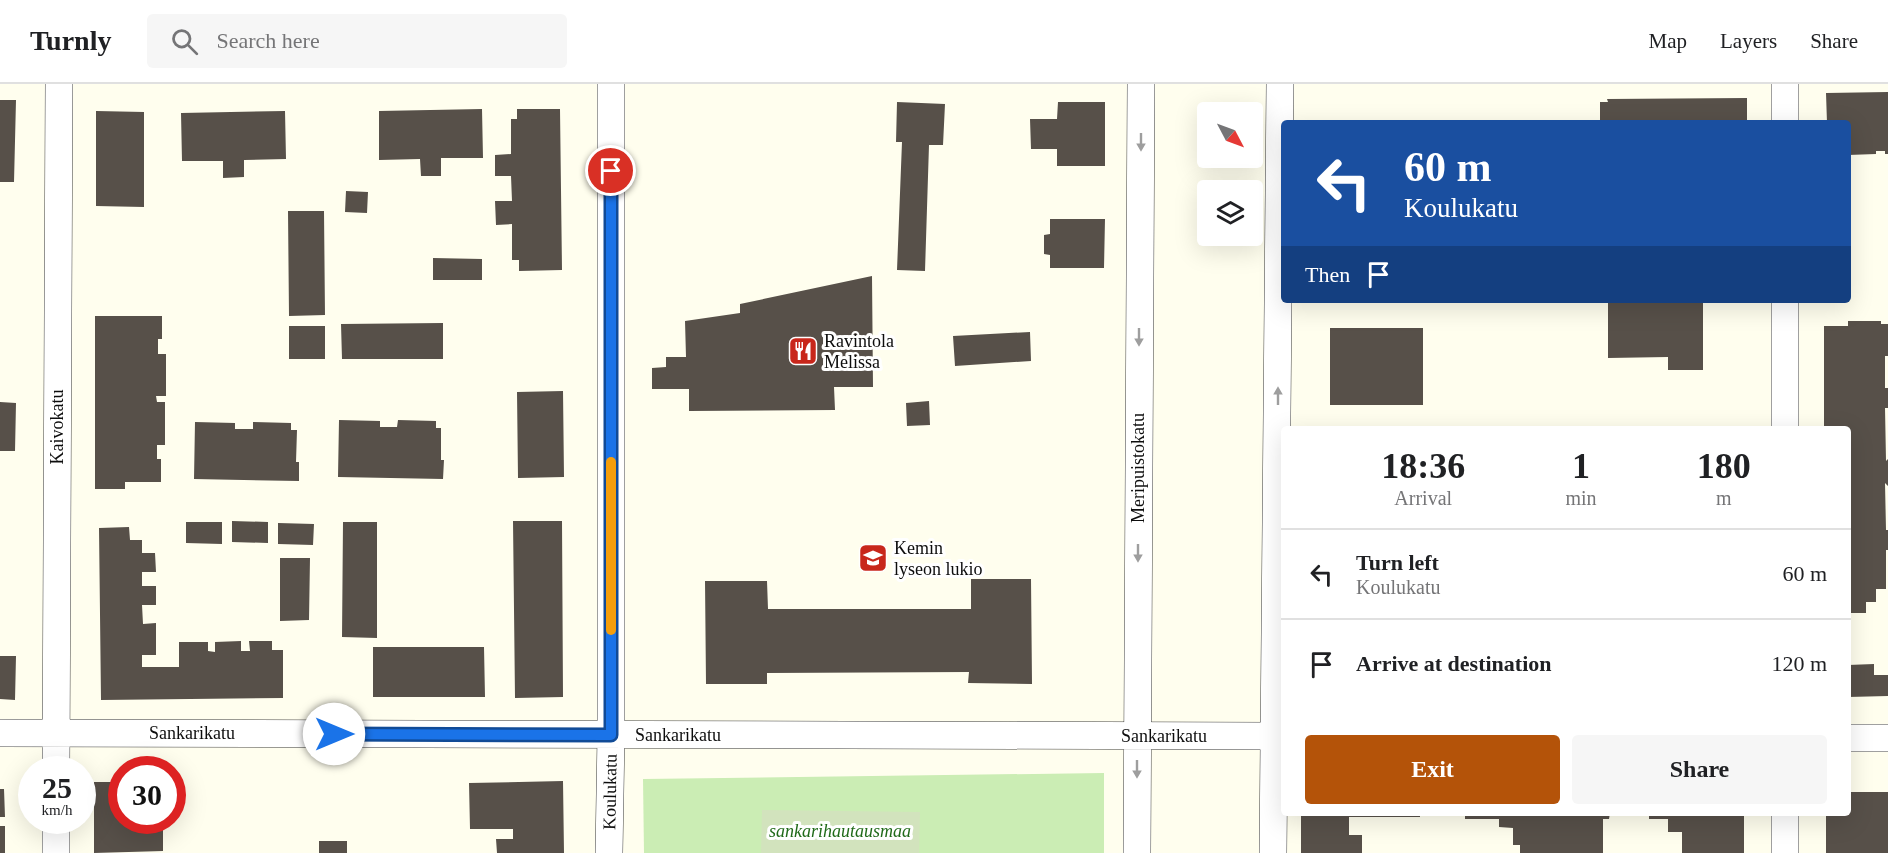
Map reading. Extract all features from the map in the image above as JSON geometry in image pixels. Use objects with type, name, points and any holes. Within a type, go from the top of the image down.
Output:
[{"type":"street","name":"Kaivokatu","points":[[56,756],[59,84]]},
{"type":"street","name":"Koulukatu","points":[[609,853],[611,84]]},
{"type":"street","name":"Meripuistokatu","points":[[1137,853],[1141,84]]},
{"type":"street","points":[[1273,853],[1280,736],[1280,84]]},
{"type":"street","points":[[1785,84],[1785,120]]},
{"type":"street","points":[[1785,303],[1785,426]]},
{"type":"street","name":"Sankarikatu","points":[[0,734],[1280,736]]},
{"type":"street","points":[[1851,738],[1888,738]]},
{"type":"street","points":[[1785,816],[1785,853]]},
{"type":"street","points":[[56,834],[56,853]]},
{"type":"green space","points":[[1104,773],[1104,853],[644,853],[643,779]]},
{"type":"green space","name":"sankarihautausmaa","points":[[762,810],[920,812],[919,853],[761,853]]},
{"type":"building","points":[[1888,92],[1888,154],[1885,154],[1885,151],[1876,151],[1876,154],[1851,155],[1851,120],[1827,120],[1826,93]]},
{"type":"building","points":[[1747,98],[1747,120],[1600,120],[1600,102],[1608,102],[1607,99]]},
{"type":"building","points":[[0,100],[16,100],[14,182],[0,182]]},
{"type":"building","points":[[897,102],[945,104],[943,145],[929,145],[925,271],[897,270],[902,142],[896,142]]},
{"type":"building","points":[[1058,102],[1105,102],[1105,166],[1057,166],[1057,149],[1031,149],[1030,119],[1057,119]]},
{"type":"building","points":[[482,109],[483,158],[441,158],[441,176],[421,176],[420,159],[379,160],[379,111]]},
{"type":"building","points":[[517,109],[560,109],[562,270],[519,271],[519,260],[512,260],[512,224],[496,225],[495,201],[512,201],[511,176],[495,176],[495,155],[511,154],[511,119],[517,119]]},
{"type":"building","points":[[96,111],[144,112],[144,207],[96,206]]},
{"type":"building","points":[[285,111],[286,159],[244,160],[244,177],[223,178],[223,161],[182,161],[181,113]]},
{"type":"building","points":[[346,191],[368,192],[367,213],[345,212]]},
{"type":"building","points":[[288,211],[324,211],[325,315],[289,316]]},
{"type":"building","points":[[1050,219],[1105,219],[1104,268],[1050,268],[1050,255],[1044,254],[1044,235],[1050,234]]},
{"type":"building","points":[[433,258],[482,259],[482,280],[433,280]]},
{"type":"building","points":[[872,276],[873,387],[834,387],[835,410],[689,411],[689,389],[652,389],[652,368],[666,367],[666,357],[686,357],[685,321],[740,313],[740,304]]},
{"type":"building","points":[[1608,303],[1703,303],[1703,370],[1668,370],[1668,357],[1608,358]]},
{"type":"building","points":[[95,316],[162,316],[162,339],[158,339],[158,354],[166,354],[166,396],[156,396],[157,402],[165,402],[165,445],[157,445],[157,459],[161,459],[161,482],[125,482],[125,489],[95,489]]},
{"type":"building","points":[[1848,321],[1881,321],[1881,324],[1888,324],[1888,356],[1885,356],[1885,388],[1888,388],[1888,408],[1885,408],[1886,461],[1888,459],[1888,486],[1885,483],[1886,530],[1888,530],[1886,589],[1876,589],[1876,602],[1866,602],[1866,613],[1851,613],[1851,426],[1824,426],[1824,326],[1848,326]]},
{"type":"building","points":[[443,323],[443,359],[342,359],[341,324]]},
{"type":"building","points":[[289,326],[325,326],[325,359],[289,359]]},
{"type":"building","points":[[1330,328],[1423,328],[1423,405],[1330,405]]},
{"type":"building","points":[[1030,332],[1031,361],[955,366],[953,336]]},
{"type":"building","points":[[563,391],[564,477],[518,478],[517,392]]},
{"type":"building","points":[[929,401],[930,425],[907,426],[906,403]]},
{"type":"building","points":[[0,402],[16,403],[15,451],[0,451]]},
{"type":"building","points":[[339,420],[380,421],[380,427],[397,427],[398,420],[436,421],[436,428],[441,428],[443,479],[338,477]]},
{"type":"building","points":[[195,422],[235,423],[235,429],[253,429],[253,422],[291,423],[291,430],[297,430],[296,462],[299,462],[299,481],[194,479]]},
{"type":"building","points":[[232,521],[268,522],[268,543],[232,542]]},
{"type":"building","points":[[513,521],[562,521],[563,697],[515,698]]},
{"type":"building","points":[[186,522],[222,522],[222,544],[186,543]]},
{"type":"building","points":[[343,522],[377,522],[377,638],[342,637]]},
{"type":"building","points":[[278,523],[314,524],[313,545],[278,544]]},
{"type":"building","points":[[129,527],[130,540],[142,540],[142,553],[155,553],[156,572],[142,572],[142,586],[156,586],[156,605],[142,605],[143,624],[156,623],[156,655],[142,655],[142,667],[179,667],[179,642],[208,642],[208,651],[215,652],[215,642],[241,641],[241,651],[250,651],[249,641],[272,641],[272,650],[283,650],[283,698],[101,700],[99,528]]},
{"type":"building","points":[[280,558],[310,558],[309,620],[280,621]]},
{"type":"building","points":[[971,579],[1031,579],[1032,684],[968,683],[969,672],[767,673],[767,684],[706,684],[705,581],[767,581],[768,609],[971,609]]},
{"type":"building","points":[[373,647],[484,647],[485,697],[373,697]]},
{"type":"building","points":[[0,656],[16,656],[15,700],[0,699]]},
{"type":"building","points":[[1874,664],[1874,675],[1888,675],[1888,696],[1851,697],[1851,665]]},
{"type":"building","points":[[563,781],[564,853],[497,853],[496,839],[513,839],[513,829],[470,829],[469,783]]},
{"type":"building","points":[[96,782],[108,782],[108,834],[163,834],[163,851],[94,853]]},
{"type":"building","points":[[0,789],[4,789],[5,817],[0,817]]},
{"type":"building","points":[[1851,792],[1888,792],[1888,853],[1826,853],[1826,816],[1851,816]]},
{"type":"building","points":[[1301,816],[1420,816],[1349,817],[1349,835],[1362,835],[1362,853],[1301,853]]},
{"type":"building","points":[[1465,816],[1610,816],[1609,819],[1603,819],[1603,853],[1520,853],[1520,845],[1513,845],[1513,828],[1499,827],[1499,819],[1465,819]]},
{"type":"building","points":[[1649,816],[1744,816],[1744,853],[1682,853],[1682,832],[1668,832],[1668,819],[1649,819]]},
{"type":"building","points":[[0,826],[5,826],[5,853],[0,853]]},
{"type":"building","points":[[319,841],[347,841],[347,853],[319,853]]},
{"type":"slow traffic","points":[[611,462],[611,630]]},
{"type":"place","name":"Ravintola Melissa","points":[[803,351]]},
{"type":"place","name":"Kemin lyseon lukio","points":[[873,558]]},
{"type":"route","points":[[334,734],[611,735],[611,171]]}]
